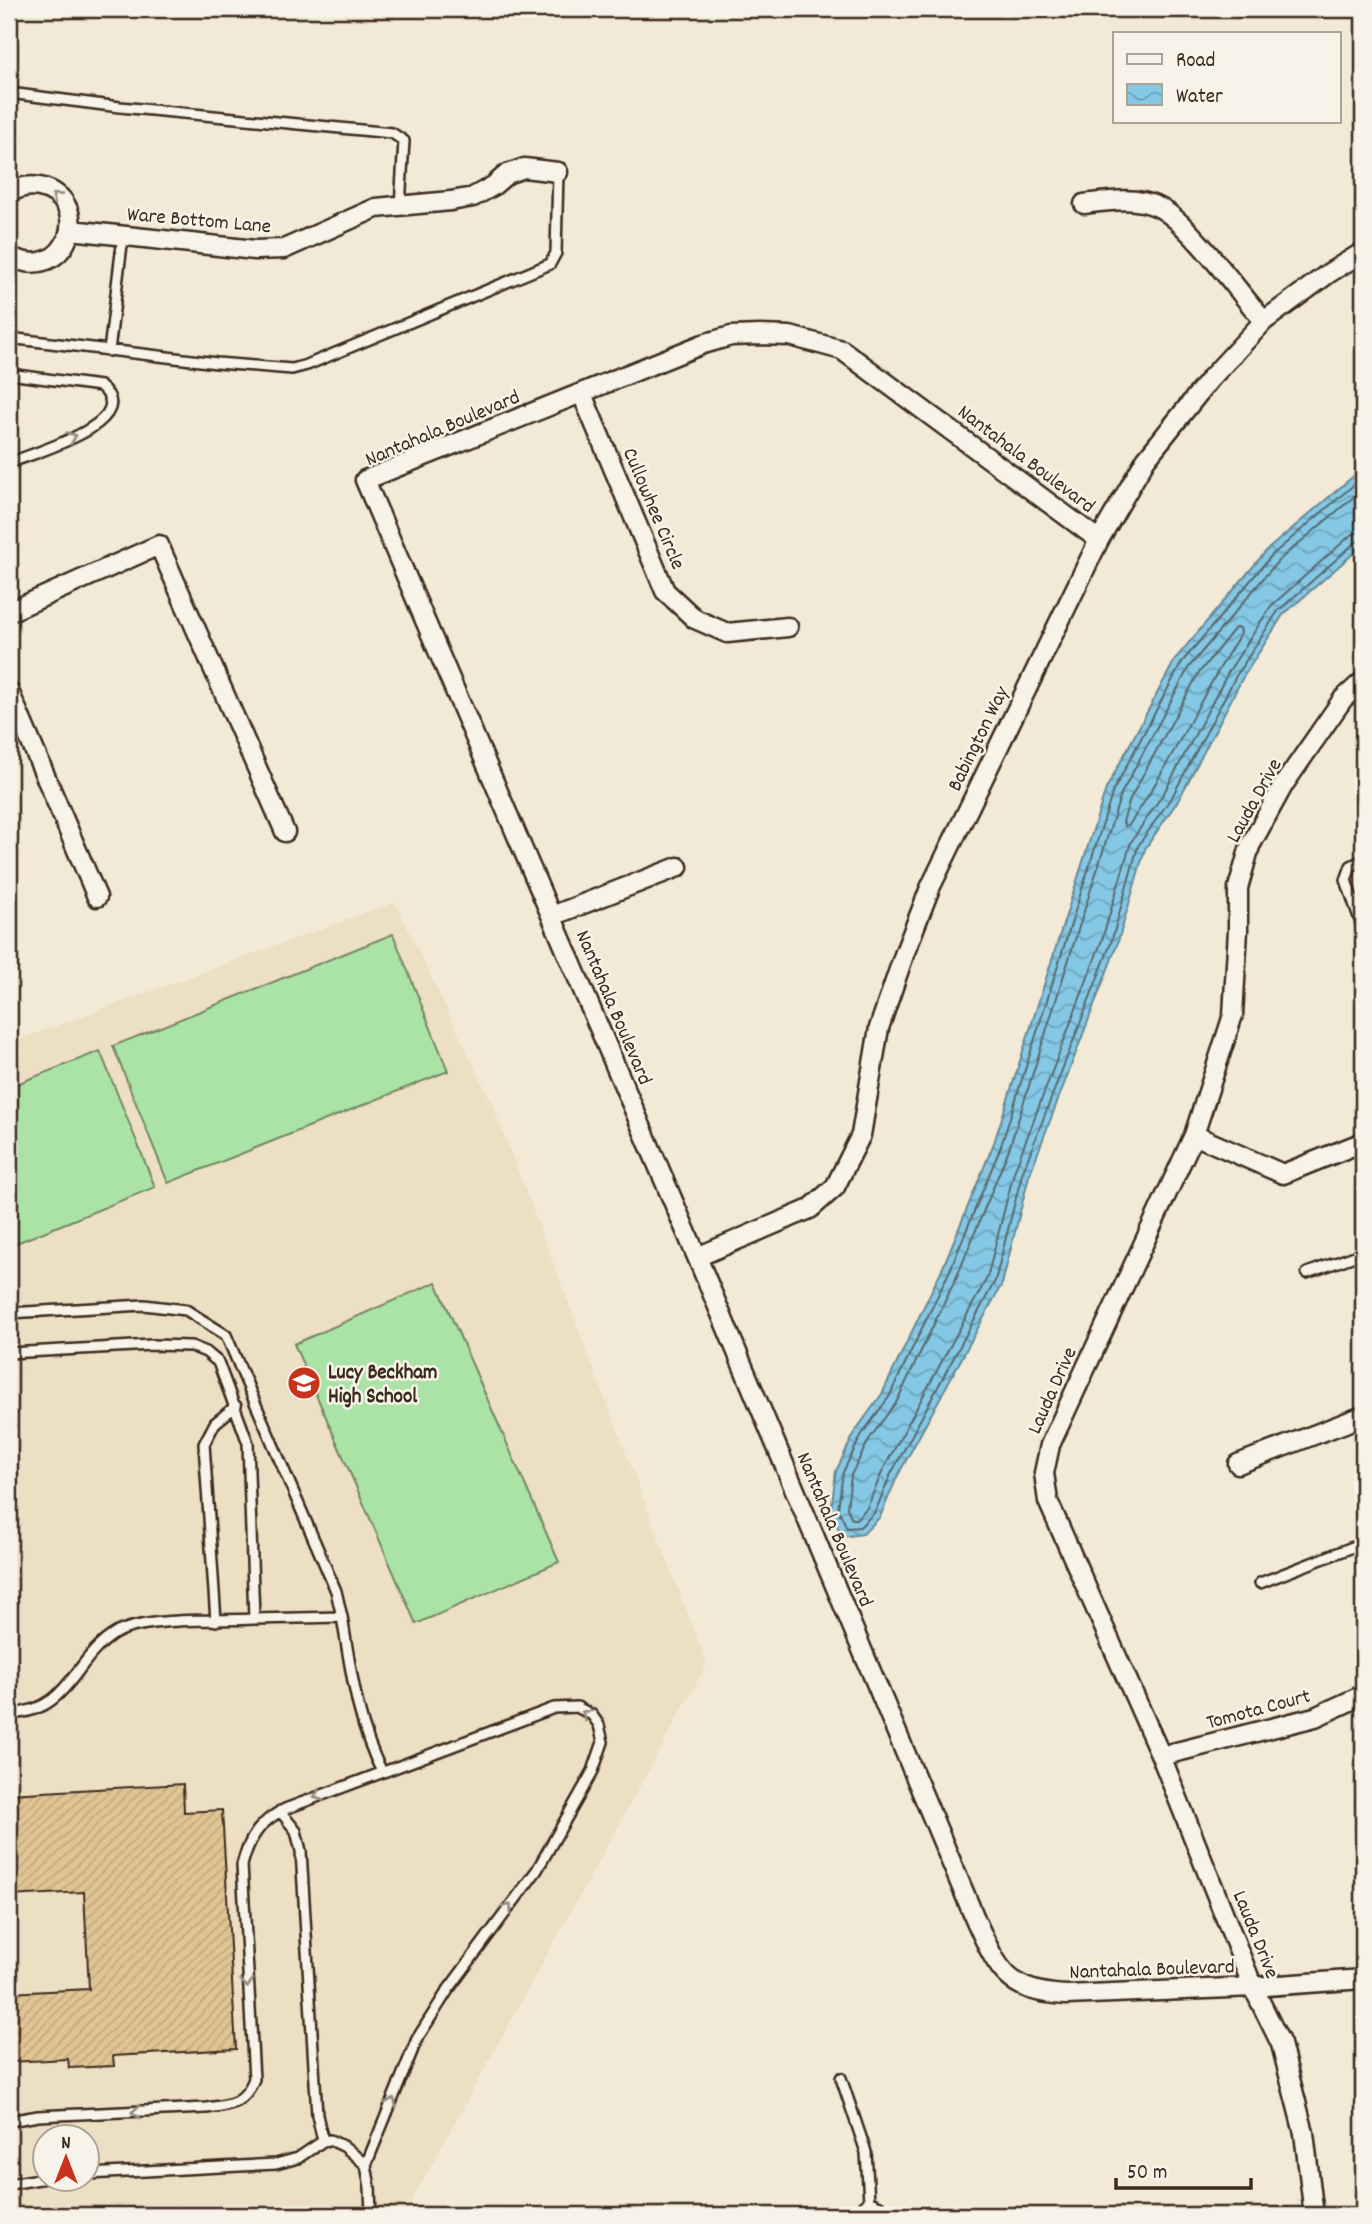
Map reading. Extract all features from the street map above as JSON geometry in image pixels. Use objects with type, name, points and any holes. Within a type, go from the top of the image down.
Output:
[{"type":"street","name":"Ware Bottom Lane","points":[[71,230],[255,250],[284,249],[376,208],[473,197],[493,186],[506,174],[524,168],[558,172]]},
{"type":"street","points":[[9,194],[25,187],[37,186],[49,190],[66,206],[71,230],[67,243],[58,254],[47,261],[33,264],[9,257]]},
{"type":"street","points":[[1084,204],[1124,198],[1158,207],[1183,225],[1264,321]]},
{"type":"street","name":"Babington Way","points":[[697,1257],[810,1209],[835,1187],[848,1166],[861,1135],[879,1028],[920,914],[959,826],[1098,540],[1146,459],[1210,379],[1264,321],[1329,273],[1363,252]]},
{"type":"street","name":"Nantahala Boulevard","points":[[1098,540],[842,350],[817,341],[789,336],[731,336],[703,344],[365,480],[697,1257],[976,1921],[1002,1972],[1020,1986],[1043,1994],[1068,1995],[1363,1979]]},
{"type":"street","name":"Cullowhee Circle","points":[[582,394],[665,591],[695,619],[727,633],[788,627]]},
{"type":"street","points":[[9,612],[159,545],[285,832]]},
{"type":"street","name":"Lauda Drive","points":[[1314,2215],[1304,2133],[1282,2044],[1253,1987],[1161,1756],[1048,1502],[1044,1473],[1050,1445],[1194,1136],[1233,1015],[1238,888],[1250,846],[1284,784],[1335,709],[1363,681]]},
{"type":"street","points":[[9,691],[97,897]]},
{"type":"street","points":[[552,916],[678,867]]},
{"type":"street","points":[[1194,1136],[1283,1174],[1363,1142]]},
{"type":"street","points":[[1238,1464],[1363,1416]]},
{"type":"street","name":"Tomota Court","points":[[1161,1756],[1315,1717],[1363,1695]]},
{"type":"lane","points":[[9,93],[120,107],[391,133],[404,141],[400,206]]},
{"type":"lane","points":[[9,338],[292,369],[327,358],[550,264],[555,253],[558,172]]},
{"type":"lane","points":[[109,351],[123,236]]},
{"type":"lane","points":[[9,374],[100,386],[108,392],[111,403],[107,415],[94,429],[9,463]]},
{"type":"lane","points":[[1363,859],[1351,866],[1346,880],[1363,929]]},
{"type":"lane","points":[[1307,1273],[1363,1253]]},
{"type":"lane","points":[[9,1313],[144,1305],[186,1310],[226,1335],[336,1591],[358,1708],[371,1751],[382,1772]]},
{"type":"lane","points":[[9,1353],[152,1345],[191,1346],[206,1352],[218,1362],[248,1443],[254,1619]]},
{"type":"lane","points":[[216,1621],[204,1444],[215,1423],[236,1406]]},
{"type":"lane","points":[[1260,1583],[1363,1543]]},
{"type":"lane","points":[[9,1714],[44,1707],[71,1683],[96,1649],[116,1633],[139,1624],[342,1617]]},
{"type":"lane","points":[[9,2121],[38,2116],[206,2108],[229,2105],[248,2093],[254,2079],[243,1865],[248,1844],[259,1826],[280,1811],[382,1772],[554,1708],[577,1707],[592,1715],[599,1725],[603,1742],[593,1771],[537,1870],[448,1990],[416,2039],[366,2165]]},
{"type":"lane","points":[[280,1811],[296,1831],[301,1851],[317,2115],[323,2141]]},
{"type":"lane","points":[[841,2078],[866,2152],[869,2201]]},
{"type":"lane","points":[[102,2173],[276,2164],[298,2158],[323,2141],[330,2140],[345,2147],[366,2165],[371,2215]]},
{"type":"lane","points":[[9,2184],[32,2180]]},
{"type":"lane","points":[[861,2215],[860,2209],[869,2201]]},
{"type":"lane","points":[[869,2201],[880,2206],[881,2215]]},
{"type":"shaded area","name":"Lucy Beckham High School","points":[[395,902],[491,1101],[707,1664],[404,2215],[9,2215],[9,1043]]},
{"type":"green space","points":[[393,934],[448,1071],[168,1183],[113,1046]]},
{"type":"green space","points":[[100,1051],[155,1187],[9,1246],[9,1087]]},
{"type":"green space","points":[[436,1282],[559,1562],[416,1624],[294,1344]]},
{"type":"water","points":[[1363,468],[1363,545],[1283,615],[1242,679],[1179,799],[1145,849],[1117,945],[1029,1176],[1002,1284],[897,1477],[880,1517],[863,1534],[842,1537],[831,1511],[836,1471],[856,1430],[882,1394],[943,1267],[994,1143],[1106,789],[1176,658],[1267,550]]},
{"type":"building","points":[[183,1784],[184,1812],[222,1810],[236,2049],[113,2056],[114,2066],[69,2068],[68,2059],[9,2062],[9,1993],[89,1989],[84,1892],[9,1896],[9,1794]]},
{"type":"place","name":"Lucy Beckham High School","points":[[304,1383]]}]
